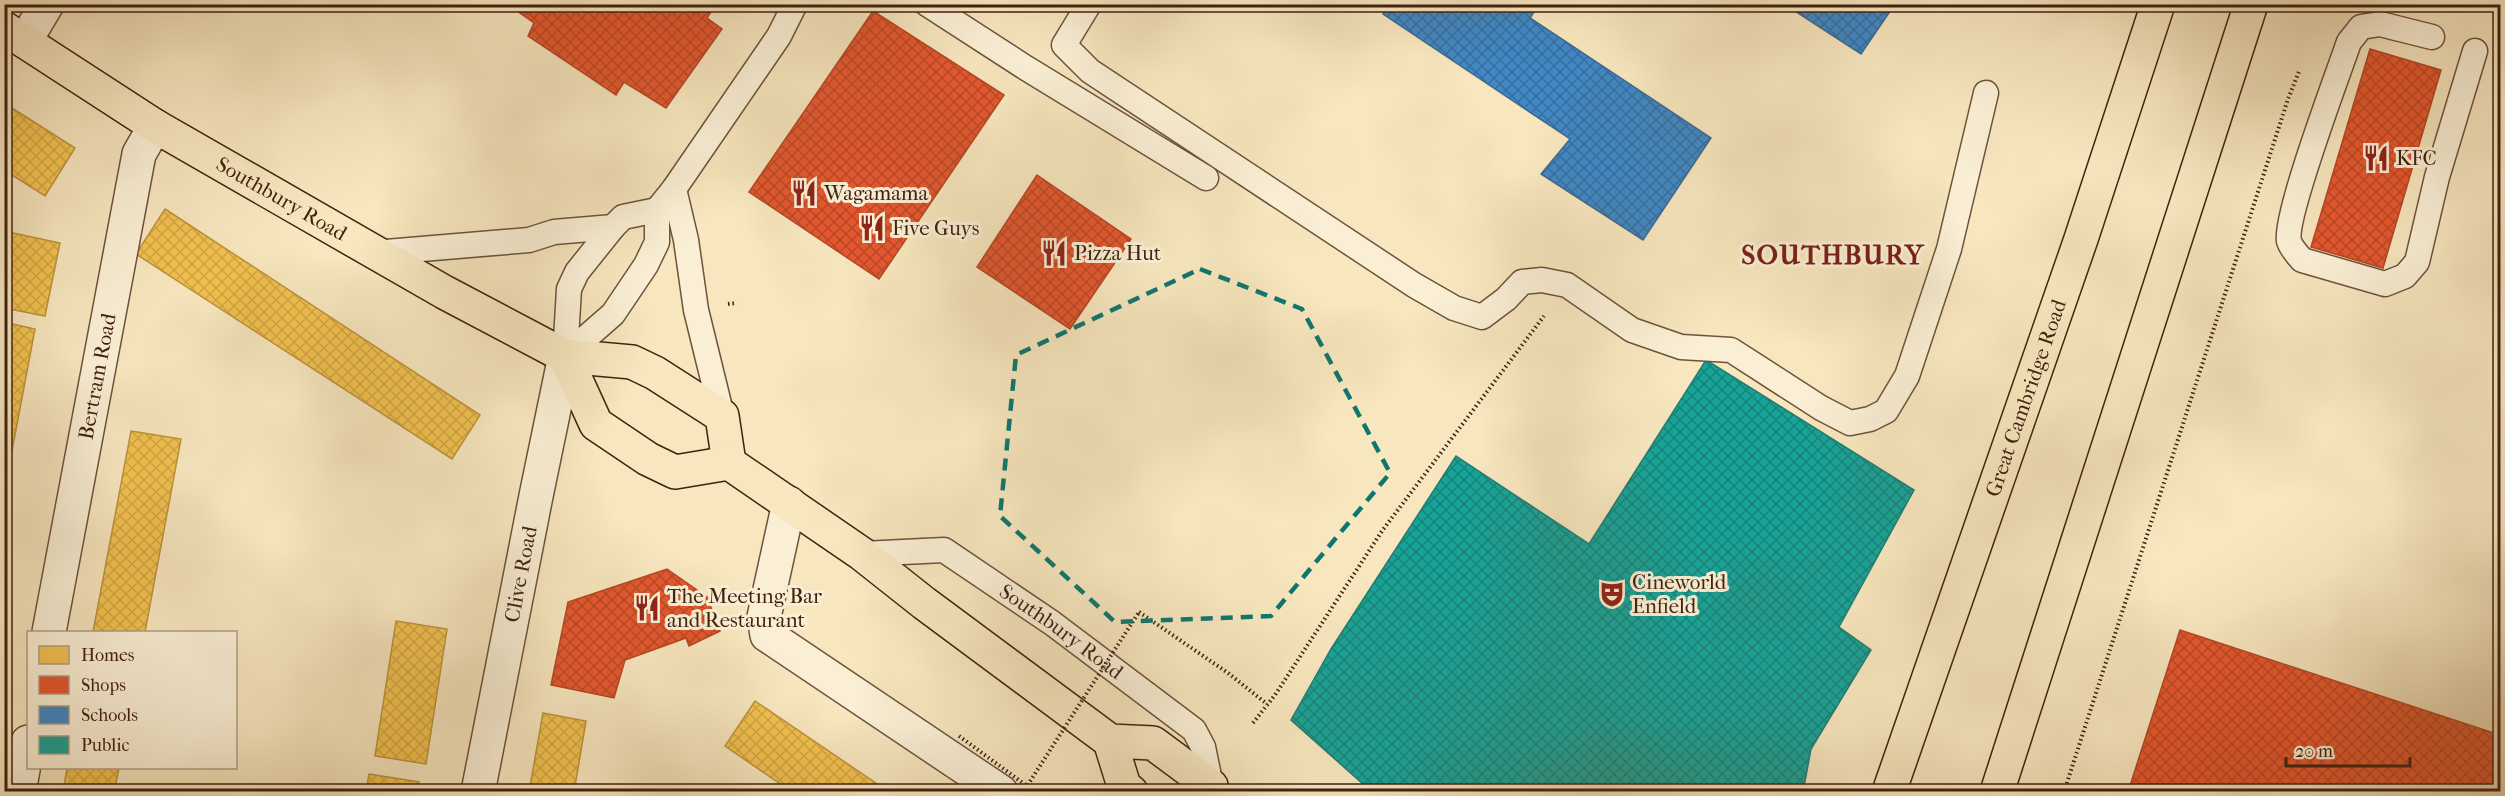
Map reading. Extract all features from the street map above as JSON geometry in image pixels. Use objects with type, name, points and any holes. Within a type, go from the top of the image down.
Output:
[{"type":"main road","name":"Great Cambridge Road","points":[[1889,792],[2081,239],[2158,4]]},
{"type":"main road","points":[[1997,789],[2251,4]]},
{"type":"main road","name":"Southbury Road","points":[[15,35],[155,126],[374,253],[566,356],[632,362],[655,373],[722,416]]},
{"type":"main road","points":[[566,356],[596,424],[648,459],[675,471],[729,463],[789,503],[862,554],[1110,741],[1124,786],[1131,792]]},
{"type":"main road","points":[[722,416],[729,463]]},
{"type":"main road","name":"Southbury Road","points":[[1110,741],[1153,743],[1211,789]]},
{"type":"street","points":[[15,35],[47,4]]},
{"type":"street","name":"Bertram Road","points":[[49,631],[139,154],[155,126]]},
{"type":"street","name":"Clive Road","points":[[478,792],[566,356]]},
{"type":"street","points":[[789,503],[764,617],[766,635],[1001,792]]},
{"type":"street","points":[[19,792],[27,748]]},
{"type":"lane","points":[[566,356],[613,314],[646,265],[657,242],[657,210],[674,189],[779,36],[795,4]]},
{"type":"lane","points":[[927,4],[1026,68],[1206,178]]},
{"type":"lane","points":[[1089,4],[1064,45],[1090,71],[1414,285],[1455,308],[1482,317],[1506,299],[1522,282],[1542,280],[1567,285],[1632,330],[1681,347],[1731,350],[1821,408],[1851,423],[1869,419],[1886,411],[1907,376],[1949,249],[1986,93]]},
{"type":"lane","points":[[2432,38],[2380,24],[2361,27],[2349,42],[2290,226],[2289,240],[2302,260],[2385,284],[2405,276],[2417,262],[2437,177],[2475,51]]},
{"type":"lane","points":[[674,189],[686,240],[696,310],[722,416]]},
{"type":"lane","points":[[566,356],[569,289],[577,272],[612,227],[623,217],[657,210]]},
{"type":"lane","points":[[374,253],[518,241],[554,232],[612,227]]},
{"type":"lane","name":"Southbury Road","points":[[862,554],[944,550],[1052,623],[1194,730],[1203,747],[1211,789]]},
{"type":"path","points":[[2064,792],[2288,99],[2301,68]]},
{"type":"path","points":[[1253,723],[1382,531],[1567,285]]},
{"type":"path","points":[[959,736],[1027,786],[1139,612],[1228,673],[1267,704]]},
{"type":"highlighted area","points":[[1200,269],[1302,309],[1390,473],[1271,616],[1115,622],[1000,516],[1016,355]]},
{"type":"building: Homes","points":[[4,103],[75,148],[45,196],[4,170]]},
{"type":"building: Homes","points":[[165,209],[480,415],[452,459],[136,254]]},
{"type":"building: Homes","points":[[4,231],[60,243],[45,316],[4,308]]},
{"type":"building: Homes","points":[[4,322],[35,329],[4,493]]},
{"type":"building: Homes","points":[[131,431],[181,439],[145,631],[93,631]]},
{"type":"building: Homes","points":[[396,621],[447,629],[426,764],[375,756]]},
{"type":"building: Homes","points":[[755,701],[889,792],[792,792],[725,746]]},
{"type":"building: Homes","points":[[543,713],[586,721],[574,792],[529,792]]},
{"type":"building: Homes","points":[[67,769],[119,769],[114,792],[63,792]]},
{"type":"building: Homes","points":[[369,774],[419,782],[418,792],[366,792]]},
{"type":"building: Shops","points":[[507,4],[716,4],[707,18],[722,29],[666,108],[624,82],[616,95],[528,36],[534,23]]},
{"type":"building: Shops","points":[[873,11],[1004,95],[879,279],[749,192]]},
{"type":"building: Shops","name":"KFC","points":[[2370,49],[2441,70],[2383,268],[2311,247]]},
{"type":"building: Shops","name":"Pizza Hut","points":[[1037,175],[1131,239],[1070,329],[977,267]]},
{"type":"building: Shops","points":[[667,569],[707,597],[720,631],[689,646],[686,638],[625,660],[614,698],[551,685],[568,602]]},
{"type":"building: Shops","points":[[2180,630],[2500,735],[2500,792],[2128,792]]},
{"type":"building: Schools","points":[[1389,4],[1539,4],[1530,18],[1711,138],[1643,240],[1541,174],[1570,139],[1383,14]]},
{"type":"building: Schools","points":[[1784,4],[1895,4],[1861,54]]},
{"type":"building: Public","name":"Cineworld Enfield","points":[[1706,360],[1914,490],[1839,627],[1871,650],[1811,749],[1803,792],[1372,792],[1291,720],[1331,649],[1456,456],[1589,544]]},
{"type":"place","name":"KFC","points":[[2376,158]]},
{"type":"place","name":"Wagamama","points":[[804,193]]},
{"type":"place","name":"Five Guys","points":[[872,228]]},
{"type":"place","name":"Pizza Hut","points":[[1054,253]]},
{"type":"place","name":"Cineworld Enfield","points":[[1612,594]]},
{"type":"place","name":"The Meeting Bar and Restaurant","points":[[647,608]]},
{"type":"district","name":"SOUTHBURY","points":[[1833,255]]}]
